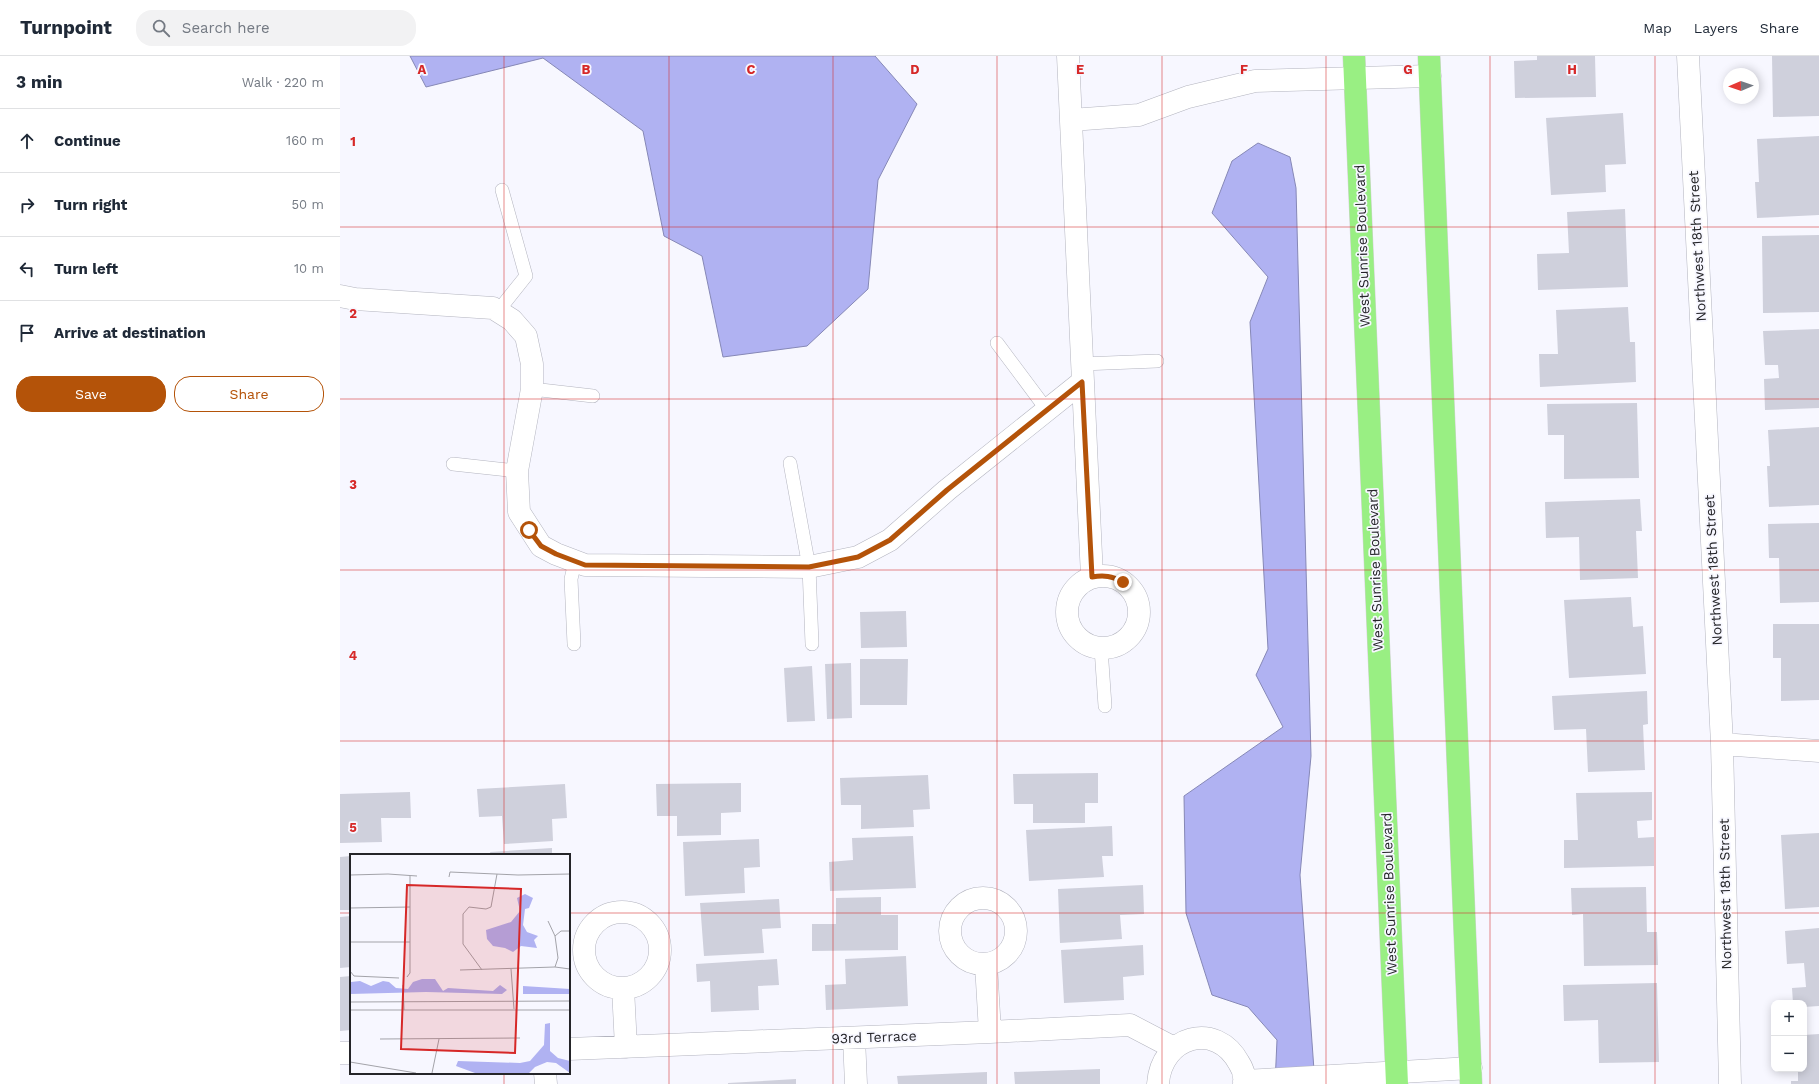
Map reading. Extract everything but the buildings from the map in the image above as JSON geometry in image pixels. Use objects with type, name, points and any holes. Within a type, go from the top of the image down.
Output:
[{"type":"highway","name":"West Sunrise Boulevard","points":[[1354,56],[1396,1078]]},
{"type":"highway","points":[[1430,66],[1471,1076]]},
{"type":"street","points":[[1068,56],[1092,577]]},
{"type":"street","name":"Northwest 18th Street","points":[[1688,56],[1722,744],[1730,1084]]},
{"type":"street","points":[[1071,120],[1139,115],[1188,97],[1255,81],[1354,79],[1430,66]]},
{"type":"street","points":[[340,296],[493,308],[512,320],[526,336],[532,364],[532,390],[517,471],[519,512],[529,530],[541,546],[575,562],[585,565],[809,567],[858,557],[890,540],[947,490],[1047,410],[1082,373]]},
{"type":"street","points":[[1100,575],[1112,576],[1123,582],[1132,590],[1137,600],[1139,612],[1137,623],[1123,642],[1112,647],[1101,648],[1089,646],[1080,640],[1071,630],[1067,619],[1067,607],[1070,595],[1078,585],[1092,577],[1100,575]]},
{"type":"street","points":[[1722,744],[1819,751]]},
{"type":"street","points":[[986,964],[990,1032]]},
{"type":"street","points":[[624,988],[626,1047]]},
{"type":"street","name":"93rd Terrace","points":[[570,1049],[1130,1025],[1174,1048]]},
{"type":"street","points":[[854,1038],[856,1084]]},
{"type":"street","points":[[1158,1084],[1159,1072],[1164,1059],[1174,1048],[1186,1041],[1199,1038],[1213,1040],[1225,1046],[1235,1055],[1242,1067],[1244,1082],[1268,1079],[1332,1076],[1396,1078],[1471,1076]]},
{"type":"street","points":[[545,1074],[546,1084]]},
{"type":"lane","points":[[498,311],[526,276],[502,190]]},
{"type":"lane","points":[[997,343],[1047,410]]},
{"type":"lane","points":[[1082,373],[1157,361]]},
{"type":"lane","points":[[532,390],[593,396]]},
{"type":"lane","points":[[790,462],[809,567],[812,644]]},
{"type":"lane","points":[[453,464],[517,471]]},
{"type":"lane","points":[[574,644],[570,579],[575,562]]},
{"type":"lane","points":[[1101,648],[1105,706]]},
{"type":"water","points":[[410,56],[875,56],[917,104],[878,180],[868,289],[807,346],[723,357],[702,256],[664,236],[643,131],[543,58],[426,87]]},
{"type":"water","points":[[1258,143],[1290,157],[1296,188],[1311,756],[1300,875],[1315,1084],[1275,1084],[1277,1040],[1248,1007],[1212,995],[1186,913],[1184,796],[1283,727],[1256,675],[1268,649],[1250,322],[1268,277],[1212,213],[1232,161]]},
{"type":"route","points":[[529,530],[541,546],[556,554],[585,565],[809,567],[858,557],[890,540],[947,490],[1082,382],[1092,577],[1100,575],[1112,576],[1123,582]]}]
